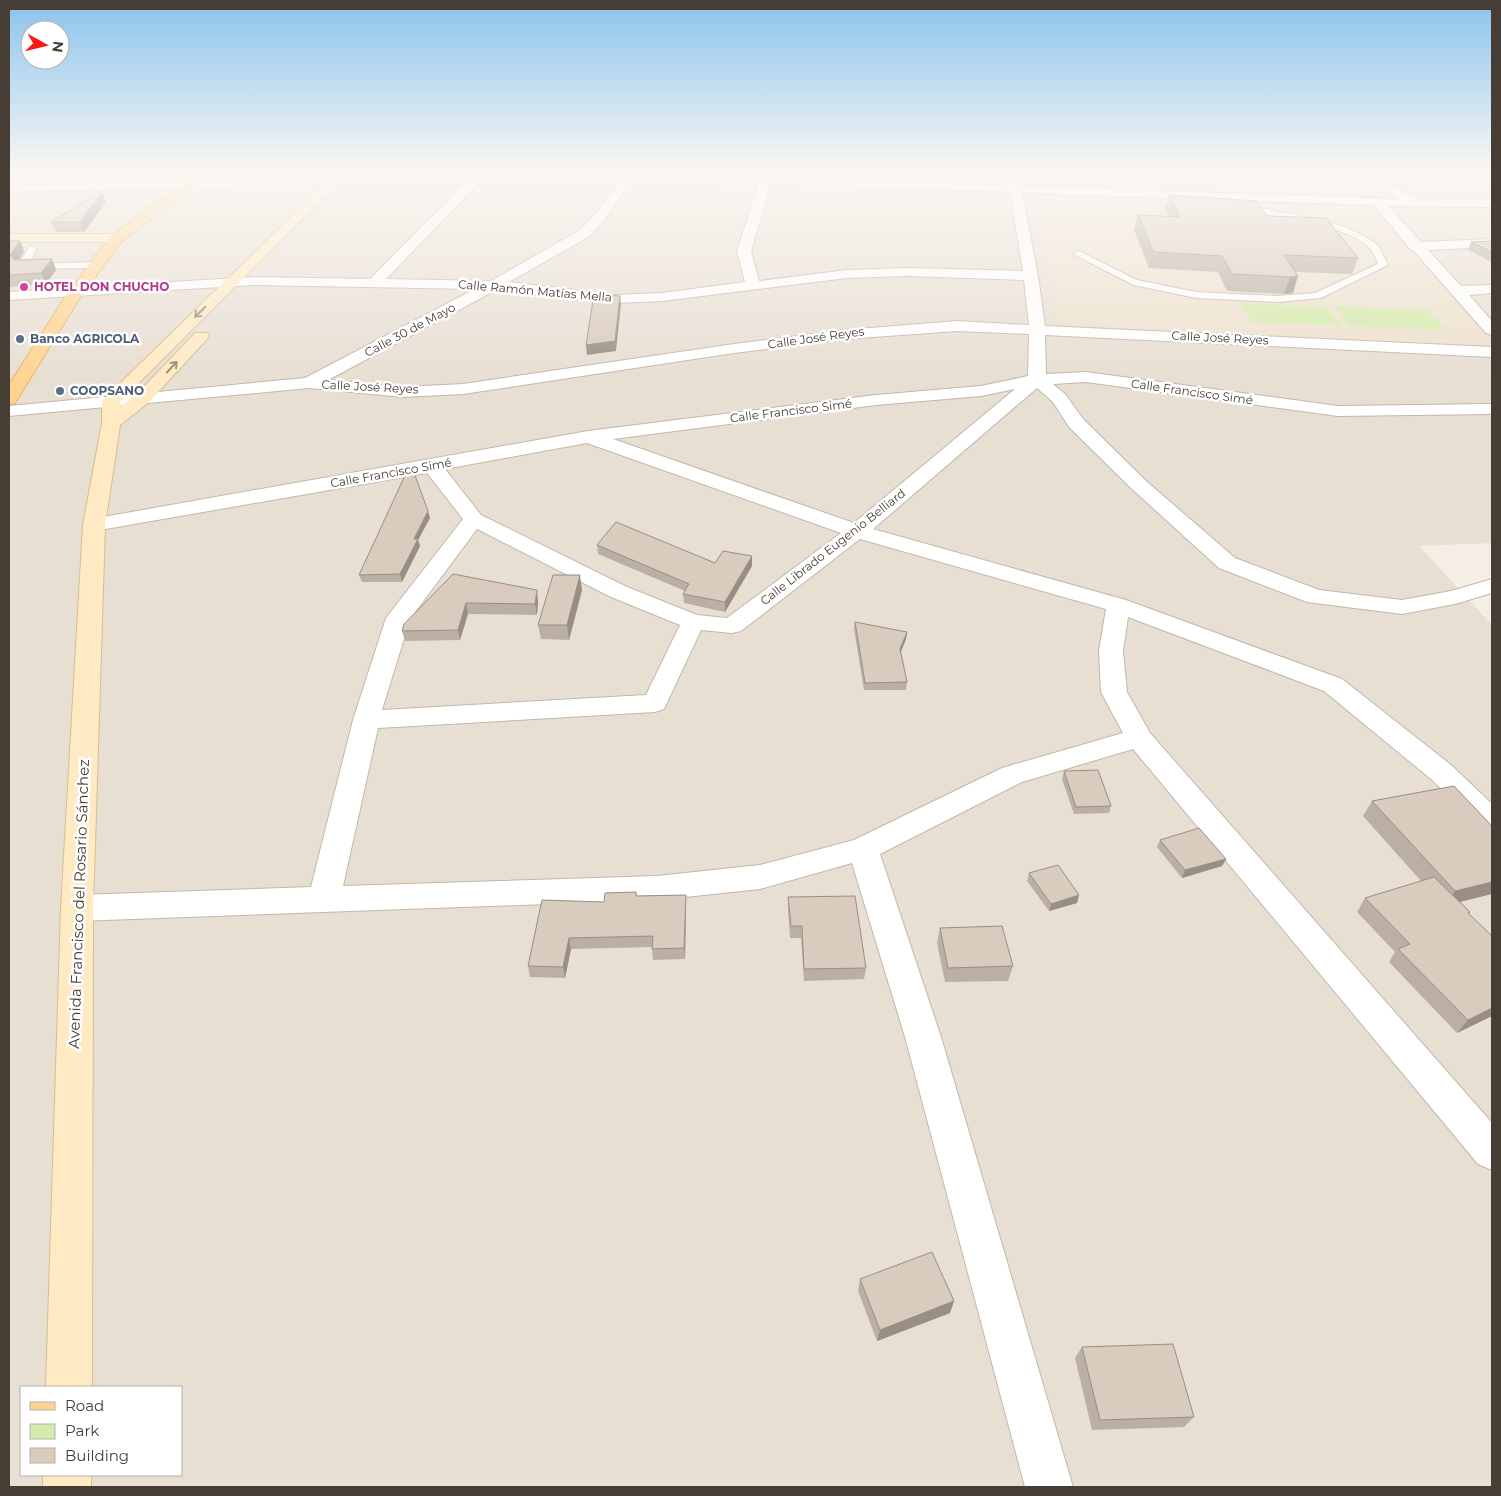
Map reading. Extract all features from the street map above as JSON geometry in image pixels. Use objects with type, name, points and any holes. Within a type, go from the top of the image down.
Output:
[{"type":"main road","points":[[9,238],[113,244]]},
{"type":"main road","points":[[9,399],[96,265],[113,244],[121,238]]},
{"type":"main road","points":[[111,412],[230,282],[276,238]]},
{"type":"main road","points":[[240,294],[292,238]]},
{"type":"main road","points":[[9,249],[113,244]]},
{"type":"main road","points":[[143,398],[214,322]]},
{"type":"main road","name":"Avenida Francisco del Rosario Sánchez","points":[[69,1386],[77,908],[94,525],[111,412]]},
{"type":"street","points":[[374,282],[418,238]]},
{"type":"street","name":"Calle 30 de Mayo","points":[[309,383],[494,285],[576,238]]},
{"type":"street","points":[[748,238],[744,251],[753,285]]},
{"type":"street","points":[[1024,238],[1037,328],[1037,379],[1059,398],[1076,423],[1132,478],[1227,563],[1315,598],[1402,606],[1455,596],[1492,586]]},
{"type":"street","points":[[1409,238],[1492,330]]},
{"type":"street","points":[[1416,246],[1492,243]]},
{"type":"street","name":"Calle Ramón Matías Mella","points":[[9,296],[253,281],[494,285],[616,299],[662,297],[855,274],[908,272],[1031,276]]},
{"type":"street","points":[[1456,291],[1492,289]]},
{"type":"street","name":"Calle José Reyes","points":[[9,411],[111,412],[143,398],[309,383],[403,392],[463,389],[892,328],[957,326],[1037,328],[1492,352]]},
{"type":"street","name":"Calle Francisco Simé","points":[[94,525],[588,437],[876,400],[982,391],[1037,379],[1086,377],[1338,412],[1492,409]]},
{"type":"street","name":"Calle Librado Eugenio Belliard","points":[[432,466],[474,519],[619,592],[693,622],[732,626],[857,531],[1037,379]]},
{"type":"street","points":[[588,437],[857,531],[1118,605],[1333,685],[1441,772],[1492,821]]},
{"type":"street","points":[[324,899],[366,720],[398,618],[474,519]]},
{"type":"street","points":[[1118,605],[1111,651],[1114,692],[1138,738],[1492,1151]]},
{"type":"street","points":[[366,720],[655,703],[693,622]]},
{"type":"street","points":[[77,908],[657,888],[760,877],[863,849],[1012,775],[1138,738]]},
{"type":"street","points":[[863,849],[923,1037],[1049,1487]]},
{"type":"lane","points":[[1078,254],[1134,282],[1196,295],[1278,299],[1318,296],[1383,265],[1375,247],[1360,238]]},
{"type":"lane","points":[[32,249],[22,267],[96,265]]},
{"type":"shaded area","points":[[9,238],[1492,238],[1492,543],[1419,546],[1492,625],[1492,1487],[9,1487]]},
{"type":"shaded area","points":[[1043,238],[1400,238],[1492,343],[1492,347],[1058,324]]},
{"type":"green space","points":[[1240,303],[1328,307],[1342,326],[1251,322]]},
{"type":"green space","points":[[1334,306],[1427,310],[1446,330],[1349,326]]},
{"type":"building","points":[[1147,238],[1342,238],[1358,258],[1284,255],[1298,276],[1290,277],[1232,274],[1222,256],[1153,252]]},
{"type":"building","points":[[9,241],[20,241],[10,255],[14,260],[52,259],[41,273],[9,275]]},
{"type":"building","points":[[1492,241],[1492,252],[1471,242]]},
{"type":"building","points":[[594,294],[620,296],[615,341],[586,345]]},
{"type":"building","points":[[413,470],[428,511],[414,539],[418,539],[400,574],[359,575],[407,471]]},
{"type":"building","points":[[616,522],[715,563],[723,551],[752,556],[725,602],[683,594],[689,584],[597,545]]},
{"type":"building","points":[[453,574],[537,590],[535,604],[466,603],[458,630],[402,631],[404,624]]},
{"type":"building","points":[[553,575],[580,575],[567,625],[538,625]]},
{"type":"building","points":[[855,622],[907,632],[900,649],[907,682],[865,683]]},
{"type":"building","points":[[1098,770],[1111,806],[1076,807],[1064,771]]},
{"type":"building","points":[[1454,786],[1492,826],[1492,882],[1455,891],[1372,801]]},
{"type":"building","points":[[1199,828],[1226,859],[1185,870],[1160,840]]},
{"type":"building","points":[[1058,865],[1079,895],[1051,904],[1029,873]]},
{"type":"building","points":[[1434,877],[1492,936],[1492,1008],[1468,1020],[1398,949],[1410,944],[1365,898]]},
{"type":"building","points":[[636,892],[636,896],[686,895],[684,948],[652,949],[653,936],[569,938],[563,967],[528,966],[542,900],[604,902],[605,893]]},
{"type":"building","points":[[855,896],[866,968],[804,969],[802,926],[791,926],[788,897]]},
{"type":"building","points":[[1002,926],[1013,966],[948,968],[940,928]]},
{"type":"building","points":[[932,1252],[954,1301],[880,1330],[860,1279]]},
{"type":"building","points":[[1173,1344],[1194,1417],[1100,1420],[1082,1347]]},
{"type":"place","name":"HOTEL DON CHUCHO","points":[[24,287]]},
{"type":"place","name":"Banco AGRICOLA","points":[[20,339]]},
{"type":"place","name":"COOPSANO","points":[[60,391]]}]
